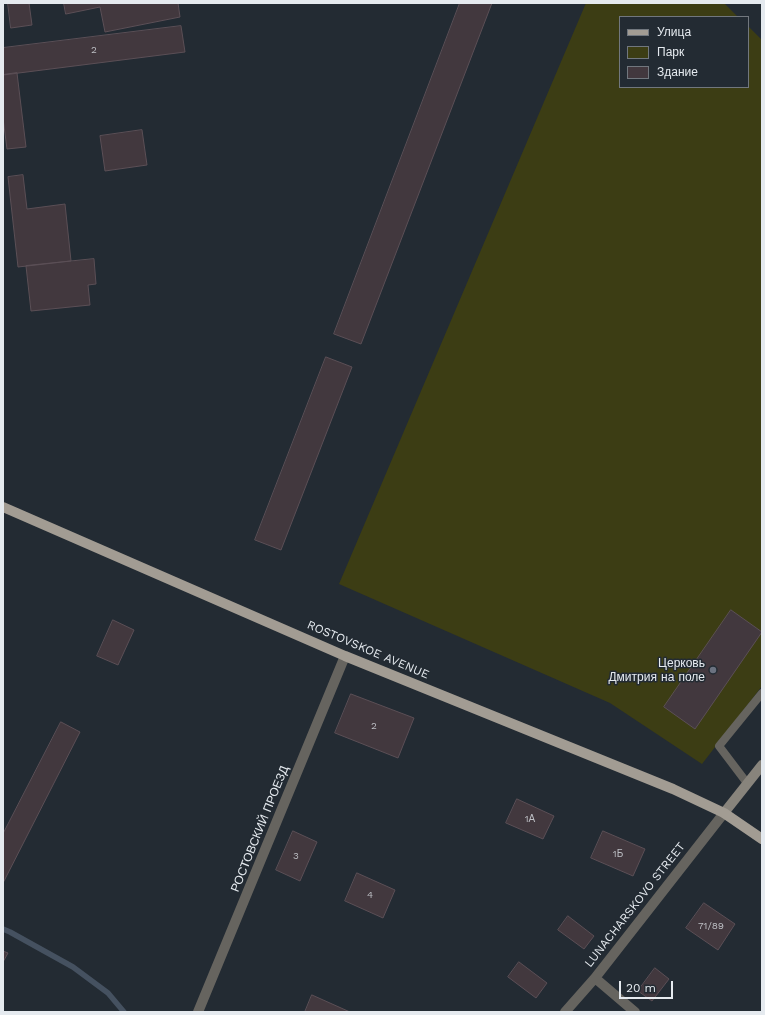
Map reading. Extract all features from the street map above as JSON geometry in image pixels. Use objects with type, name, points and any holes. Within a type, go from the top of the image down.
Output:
[{"type":"main road","name":"ROSTOVSKOE AVENUE","points":[[3,508],[345,656],[673,789],[724,814],[762,839]]},
{"type":"street","name":"РОСТОВСКИЙ ПРОЕЗД","points":[[198,1012],[345,656]]},
{"type":"street","points":[[724,814],[762,765]]},
{"type":"street","name":"LUNACHARSKOVO STREET","points":[[566,1012],[595,978],[724,814]]},
{"type":"street","points":[[595,978],[635,1012]]},
{"type":"lane","points":[[747,783],[719,746],[762,693]]},
{"type":"green space","points":[[586,3],[724,3],[737,16],[619,16],[619,88],[749,88],[749,27],[762,40],[762,686],[702,764],[610,703],[339,584]]},
{"type":"building","points":[[8,3],[29,3],[32,25],[11,28]]},
{"type":"building","points":[[64,3],[178,3],[180,17],[105,32],[100,7],[66,14]]},
{"type":"building","points":[[460,3],[492,3],[361,344],[334,334]]},
{"type":"building","points":[[181,26],[185,52],[3,75],[3,48]]},
{"type":"building","points":[[17,73],[26,147],[7,149],[3,118],[3,75]]},
{"type":"building","points":[[142,130],[147,165],[105,171],[100,136]]},
{"type":"building","points":[[23,175],[27,209],[65,204],[71,261],[18,267],[8,177]]},
{"type":"building","points":[[94,259],[96,284],[88,285],[90,305],[31,311],[26,266]]},
{"type":"building","points":[[326,357],[352,367],[281,550],[255,540]]},
{"type":"building","name":"Церковь Дмитрия на поле","points":[[731,610],[762,632],[695,729],[664,707]]},
{"type":"building","points":[[113,620],[134,630],[118,665],[97,656]]},
{"type":"building","points":[[351,694],[414,718],[398,758],[335,733]]},
{"type":"building","points":[[61,722],[80,732],[3,883],[3,834]]},
{"type":"building","points":[[517,799],[554,816],[543,839],[506,823]]},
{"type":"building","points":[[293,831],[317,842],[300,881],[276,870]]},
{"type":"building","points":[[603,831],[645,849],[633,876],[591,858]]},
{"type":"building","points":[[357,873],[395,890],[383,918],[345,901]]},
{"type":"building","points":[[704,903],[735,924],[718,950],[686,928]]},
{"type":"building","points":[[568,916],[594,936],[584,949],[558,930]]},
{"type":"building","points":[[3,951],[8,953],[3,962]]},
{"type":"building","points":[[519,962],[547,983],[536,998],[508,977]]},
{"type":"building","points":[[655,968],[669,979],[652,1001],[638,991]]},
{"type":"building","points":[[312,995],[350,1012],[305,1012]]},
{"type":"waterway","points":[[3,929],[73,967],[108,993],[124,1012]]},
{"type":"place","name":"Церковь Дмитрия на поле","points":[[713,670]]}]
